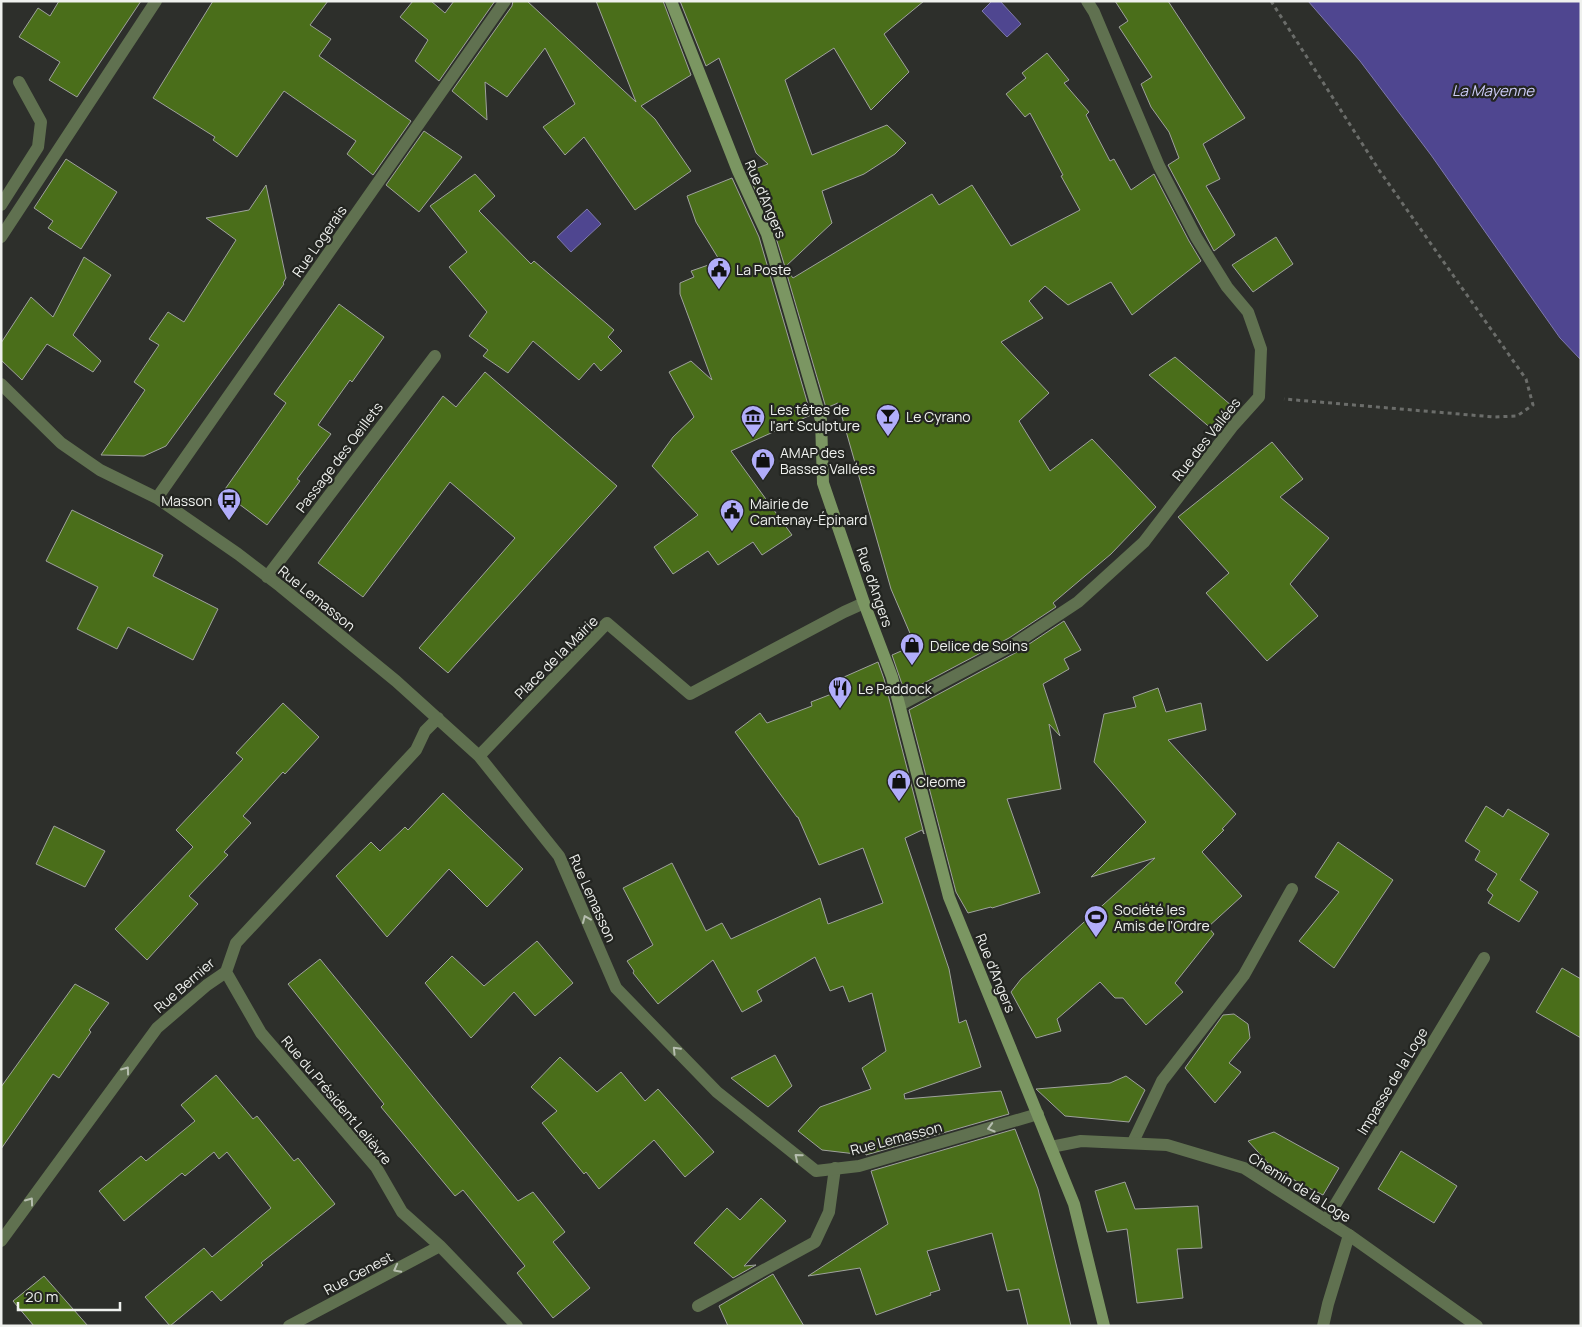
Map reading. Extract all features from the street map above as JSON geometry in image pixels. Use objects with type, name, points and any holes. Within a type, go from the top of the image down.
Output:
[{"type":"main road","name":"Rue d'Angers","points":[[671,1],[738,171],[767,234],[820,420],[823,483],[864,603],[892,677],[949,897],[1074,1204],[1104,1326]]},
{"type":"street","points":[[1,237],[156,1]]},
{"type":"street","name":"Rue Logerais","points":[[157,498],[505,1]]},
{"type":"street","name":"Rue des Vallées","points":[[900,704],[1013,645],[1078,602],[1144,542],[1232,427],[1259,397],[1261,349],[1248,312],[1227,287],[1196,237],[1160,166],[1094,12],[1087,1]]},
{"type":"street","points":[[1,205],[38,147],[41,122],[19,82]]},
{"type":"street","name":"Passage des Oeillets","points":[[267,577],[436,356]]},
{"type":"street","name":"Rue Lemasson","points":[[1,384],[61,444],[100,470],[157,498],[238,554],[390,676],[479,756],[559,856],[616,988],[717,1092],[816,1171],[859,1166],[1038,1114]]},
{"type":"street","name":"Place de la Mairie","points":[[479,756],[607,623],[690,694],[864,603]]},
{"type":"street","name":"Rue Bernier","points":[[1,1241],[157,1028],[206,985],[226,972],[236,943],[416,750],[425,731],[438,718]]},
{"type":"street","points":[[1133,1142],[1162,1081],[1244,975],[1292,889]]},
{"type":"street","name":"Impasse de la Loge","points":[[1326,1220],[1484,958]]},
{"type":"street","name":"Rue du Président Lelièvre","points":[[226,972],[261,1033],[376,1168],[402,1212],[440,1246],[517,1326]]},
{"type":"street","name":"Chemin de la Loge","points":[[1051,1147],[1081,1141],[1168,1145],[1244,1168],[1350,1235],[1477,1326]]},
{"type":"street","points":[[698,1306],[815,1242],[829,1212],[835,1168]]},
{"type":"street","points":[[1323,1326],[1350,1235]]},
{"type":"street","name":"Rue Genest","points":[[289,1326],[440,1246]]},
{"type":"path","points":[[1259,397],[1494,417],[1517,416],[1533,405],[1526,379],[1379,170],[1271,1]]},
{"type":"water","points":[[992,1],[1000,1],[1021,24],[1007,37],[982,11]]},
{"type":"water","name":"La Mayenne","points":[[1308,1],[1581,1],[1581,360],[1560,338],[1431,155],[1360,61]]},
{"type":"water","points":[[587,209],[601,224],[571,252],[557,237]]},
{"type":"building","points":[[59,1],[141,1],[77,97],[49,80],[60,62],[19,37],[38,8],[50,16]]},
{"type":"building","points":[[213,1],[328,1],[310,25],[331,39],[319,56],[411,121],[373,175],[347,154],[356,141],[284,91],[237,157],[213,140],[215,137],[153,98]]},
{"type":"building","points":[[413,1],[431,1],[445,13],[454,1],[495,1],[439,81],[415,61],[428,40],[400,17]]},
{"type":"building","points":[[513,1],[527,1],[636,102],[596,1],[663,1],[691,75],[641,106],[655,119],[691,171],[635,210],[584,137],[565,155],[543,127],[575,104],[545,48],[507,97],[485,82],[487,120],[452,91],[512,6]]},
{"type":"building","points":[[680,1],[924,1],[884,34],[909,72],[871,110],[834,48],[785,80],[812,155],[887,125],[906,143],[895,154],[864,174],[822,191],[832,223],[785,267],[774,231],[747,172],[768,164],[756,153],[719,58],[706,66]]},
{"type":"building","points":[[1115,1],[1168,1],[1245,118],[1203,144],[1220,179],[1206,186],[1235,235],[1214,251],[1168,165],[1179,158],[1169,132],[1151,107],[1141,84],[1152,77],[1119,27],[1128,21]]},
{"type":"building","points":[[1047,53],[1069,80],[1064,83],[1089,112],[1086,115],[1110,161],[1114,159],[1131,190],[1154,174],[1201,261],[1132,315],[1111,282],[1068,305],[1045,286],[1029,301],[1043,318],[1001,342],[1049,393],[1019,421],[1050,471],[1092,439],[1156,507],[1111,554],[1053,603],[1056,607],[1009,638],[905,693],[892,655],[915,645],[891,589],[838,403],[826,408],[785,268],[793,278],[932,194],[939,205],[972,185],[1011,246],[1080,210],[1030,113],[1025,117],[1006,94],[1026,78],[1022,73]]},
{"type":"building","points":[[424,131],[462,157],[419,212],[386,185]]},
{"type":"building","points":[[66,159],[117,192],[81,249],[48,228],[53,221],[34,208]]},
{"type":"building","points":[[475,174],[495,196],[479,211],[531,264],[534,261],[614,330],[608,337],[622,351],[601,371],[594,363],[579,380],[533,341],[508,373],[483,356],[488,350],[469,336],[487,312],[449,267],[467,252],[430,206]]},
{"type":"building","points":[[732,178],[759,237],[811,415],[731,451],[792,535],[762,555],[753,542],[718,565],[708,551],[673,574],[654,547],[698,515],[652,466],[673,437],[694,417],[669,372],[691,361],[712,380],[680,294],[680,283],[694,277],[691,271],[720,261],[696,222],[687,196]]},
{"type":"building","points":[[266,185],[286,278],[284,284],[166,446],[144,456],[101,455],[145,390],[134,382],[159,345],[149,339],[168,312],[184,322],[236,240],[206,218],[249,210]]},
{"type":"building","points":[[1276,237],[1293,264],[1253,292],[1232,265]]},
{"type":"building","points":[[84,257],[111,275],[73,335],[101,361],[93,372],[47,344],[22,380],[1,360],[1,343],[31,297],[53,317]]},
{"type":"building","points":[[339,304],[384,337],[318,425],[331,434],[297,479],[300,481],[267,525],[223,492],[286,403],[274,394]]},
{"type":"building","points":[[1175,357],[1232,406],[1214,431],[1149,375]]},
{"type":"building","points":[[485,372],[617,486],[448,673],[419,648],[515,538],[450,482],[363,597],[318,563],[443,396],[456,407]]},
{"type":"building","points":[[1272,442],[1303,479],[1280,497],[1329,538],[1290,584],[1318,616],[1267,661],[1206,593],[1229,573],[1178,517]]},
{"type":"building","points":[[72,510],[163,555],[153,576],[218,609],[193,660],[128,627],[117,649],[77,629],[98,587],[46,561]]},
{"type":"building","points":[[1064,621],[1081,650],[1064,659],[1069,669],[1043,684],[1060,736],[1049,724],[1061,789],[1007,799],[1040,893],[992,908],[968,913],[956,892],[909,710],[1017,652]]},
{"type":"building","points":[[878,662],[924,834],[922,830],[905,838],[949,969],[959,1023],[966,1020],[981,1067],[904,1094],[905,1099],[1001,1091],[1009,1114],[866,1155],[865,1152],[856,1154],[822,1150],[798,1131],[820,1107],[871,1089],[862,1068],[886,1051],[872,993],[849,1002],[843,986],[830,991],[815,957],[757,991],[762,1001],[742,1012],[713,960],[658,1004],[633,973],[634,971],[627,961],[653,945],[623,888],[672,863],[706,931],[722,923],[731,939],[820,898],[828,924],[883,903],[863,848],[819,865],[798,817],[735,732],[760,713],[767,723],[812,706],[811,702],[847,688],[844,677]]},
{"type":"building","points":[[1158,688],[1166,712],[1201,703],[1206,730],[1168,740],[1236,814],[1222,829],[1224,830],[1202,852],[1242,896],[1208,927],[1214,934],[1175,983],[1183,992],[1146,1025],[1123,998],[1115,998],[1100,982],[1057,1019],[1061,1031],[1036,1038],[1011,992],[1021,979],[1155,858],[1091,877],[1146,822],[1094,762],[1104,714],[1136,707],[1133,697]]},
{"type":"building","points":[[283,703],[319,737],[285,774],[283,772],[243,816],[251,823],[224,852],[228,855],[189,896],[198,904],[147,960],[115,929],[193,847],[176,830],[243,759],[236,753]]},
{"type":"building","points":[[443,793],[523,869],[487,907],[449,869],[387,937],[336,876],[371,842],[380,851],[405,827],[408,830]]},
{"type":"building","points":[[1486,806],[1503,817],[1508,809],[1549,834],[1520,880],[1538,892],[1519,922],[1488,903],[1493,895],[1487,890],[1497,874],[1475,860],[1480,851],[1465,841]]},
{"type":"building","points":[[54,826],[105,851],[85,887],[36,864]]},
{"type":"building","points":[[1338,842],[1393,880],[1334,968],[1299,941],[1339,892],[1315,877]]},
{"type":"building","points":[[537,941],[573,983],[535,1016],[514,992],[471,1038],[425,983],[452,956],[484,986]]},
{"type":"building","points":[[320,959],[518,1201],[533,1192],[565,1232],[553,1242],[590,1288],[553,1318],[517,1273],[525,1266],[463,1190],[455,1196],[381,1107],[384,1104],[288,984]]},
{"type":"building","points":[[1562,968],[1581,979],[1581,1038],[1536,1012]]},
{"type":"building","points":[[75,984],[109,1003],[89,1030],[91,1032],[59,1078],[53,1074],[1,1149],[1,1087]]},
{"type":"building","points":[[1234,1014],[1248,1024],[1250,1038],[1229,1063],[1241,1072],[1215,1103],[1185,1068],[1223,1015]]},
{"type":"building","points":[[775,1055],[792,1086],[768,1107],[731,1078]]},
{"type":"building","points":[[560,1057],[597,1092],[621,1072],[645,1101],[658,1089],[714,1152],[685,1177],[654,1140],[599,1189],[586,1172],[584,1174],[542,1123],[557,1111],[531,1087]]},
{"type":"building","points":[[216,1075],[253,1119],[257,1116],[294,1161],[298,1158],[335,1204],[261,1263],[263,1265],[221,1301],[212,1291],[170,1326],[145,1297],[204,1248],[212,1257],[271,1208],[227,1152],[219,1159],[214,1152],[185,1176],[182,1173],[124,1221],[99,1191],[141,1156],[146,1161],[195,1121],[181,1105]]},
{"type":"building","points":[[1126,1076],[1145,1090],[1129,1122],[1065,1116],[1036,1089],[1110,1083]]},
{"type":"building","points":[[1015,1129],[1038,1189],[1071,1326],[1028,1326],[1019,1289],[1007,1291],[992,1233],[927,1251],[940,1290],[876,1315],[860,1268],[808,1276],[888,1224],[871,1171]]},
{"type":"building","points":[[1274,1132],[1339,1168],[1323,1195],[1299,1183],[1268,1163],[1248,1141]]},
{"type":"building","points":[[1401,1151],[1457,1186],[1434,1223],[1378,1189]]},
{"type":"building","points":[[1125,1182],[1135,1209],[1198,1206],[1202,1248],[1177,1249],[1183,1298],[1137,1303],[1127,1229],[1107,1232],[1095,1191]]},
{"type":"building","points":[[761,1198],[786,1221],[744,1266],[756,1265],[733,1278],[694,1243],[727,1208],[740,1220]]},
{"type":"building","points":[[773,1274],[804,1326],[728,1326],[719,1306]]},
{"type":"building","points":[[44,1276],[88,1326],[34,1326],[13,1301]]},
{"type":"place","name":"La Poste","points":[[719,290]]},
{"type":"place","name":"Le Cyrano","points":[[888,437]]},
{"type":"place","name":"Les têtes de l'art Sculpture","points":[[753,438]]},
{"type":"place","name":"AMAP des Basses Vallées","points":[[763,481]]},
{"type":"place","name":"Masson","points":[[229,521]]},
{"type":"place","name":"Mairie de Cantenay-Épinard","points":[[732,532]]},
{"type":"place","name":"Delice de Soins","points":[[912,666]]},
{"type":"place","name":"Le Paddock","points":[[840,709]]},
{"type":"place","name":"Cleome","points":[[899,802]]},
{"type":"place","name":"Société les Amis de l'Ordre","points":[[1096,938]]}]
